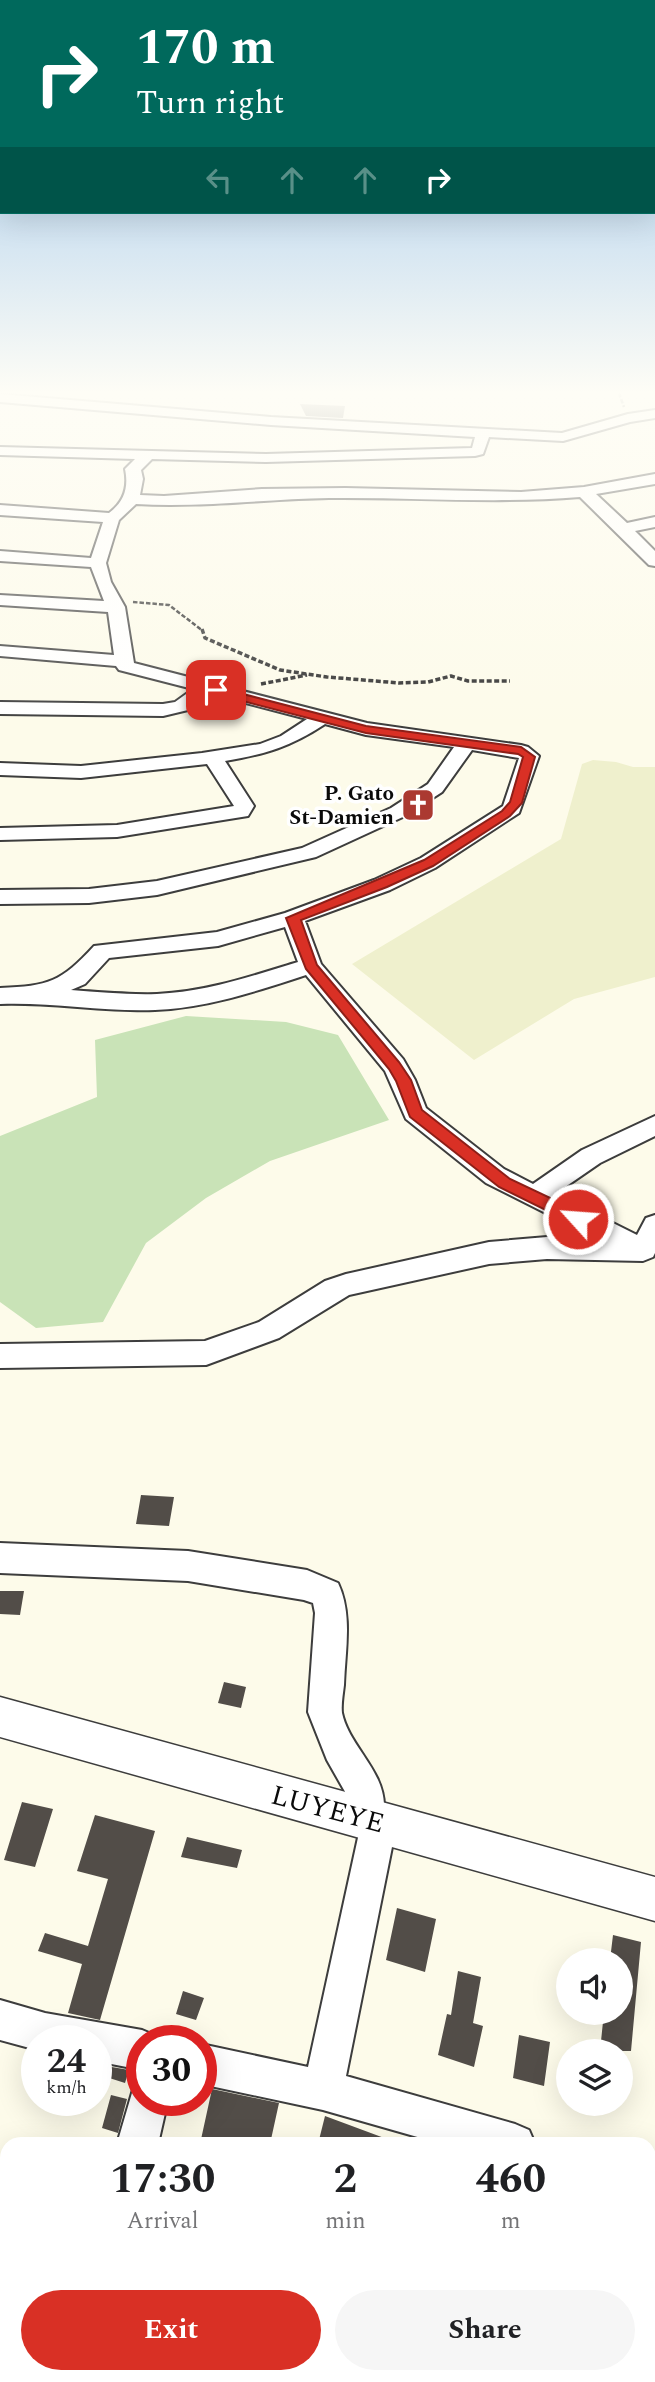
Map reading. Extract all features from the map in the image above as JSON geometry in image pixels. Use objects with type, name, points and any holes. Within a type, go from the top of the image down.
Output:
[{"type":"street","points":[[39,993],[77,979],[102,951],[218,939],[293,918],[428,863],[512,809],[529,757],[521,751],[366,729],[125,666],[120,604],[103,582],[98,563],[103,539],[112,518],[128,504]]},
{"type":"street","points":[[598,504],[655,561]]},
{"type":"street","points":[[0,510],[112,518]]},
{"type":"street","points":[[624,528],[655,522]]},
{"type":"street","points":[[0,556],[98,563]]},
{"type":"street","points":[[0,600],[120,604]]},
{"type":"street","points":[[0,651],[123,661]]},
{"type":"street","points":[[0,708],[163,710],[181,706],[207,688]]},
{"type":"street","points":[[0,769],[80,772],[212,757],[276,745],[322,718]]},
{"type":"street","points":[[0,897],[89,895],[157,888],[309,853],[398,812],[435,788],[467,743]]},
{"type":"street","points":[[0,834],[117,831],[241,812],[244,806],[212,757]]},
{"type":"street","points":[[293,918],[311,966],[394,1065],[403,1080],[415,1113],[495,1177],[649,1253]]},
{"type":"street","points":[[0,996],[39,993],[148,1002],[212,996],[311,966]]},
{"type":"street","points":[[535,1198],[547,1185],[585,1161],[655,1125]]},
{"type":"street","points":[[649,1253],[655,1225]]},
{"type":"street","points":[[0,1356],[206,1353],[269,1330],[335,1289],[439,1262],[489,1253],[547,1248],[649,1253]]},
{"type":"street","points":[[0,1558],[188,1566],[307,1585],[327,1594],[331,1613],[326,1712],[339,1748],[354,1770],[366,1796],[373,1820],[323,2090]]},
{"type":"street","name":"LUYEYE","points":[[0,1717],[655,1899]]},
{"type":"street","points":[[0,2020],[21,2026]]},
{"type":"street","points":[[217,2067],[323,2090],[490,2137]]},
{"type":"street","points":[[139,2137],[144,2116]]},
{"type":"path","points":[[120,604],[169,605],[202,629],[205,638],[280,670],[399,683],[428,682],[452,676],[468,681],[510,681]]},
{"type":"green space","points":[[593,760],[633,767],[655,767],[655,977],[574,999],[474,1060],[352,964],[561,839],[582,764]]},
{"type":"green space","points":[[186,1016],[286,1022],[338,1035],[389,1120],[270,1161],[206,1198],[146,1243],[103,1322],[36,1328],[0,1302],[0,1136],[97,1097],[95,1040]]},
{"type":"building","points":[[141,1495],[174,1497],[169,1526],[136,1524]]},
{"type":"building","points":[[0,1591],[24,1591],[20,1615],[0,1614]]},
{"type":"building","points":[[224,1682],[246,1687],[241,1708],[218,1703]]},
{"type":"building","points":[[22,1802],[53,1809],[35,1867],[4,1860]]},
{"type":"building","points":[[95,1815],[155,1831],[100,2020],[68,2013],[82,1964],[38,1951],[45,1933],[88,1946],[108,1879],[77,1871]]},
{"type":"building","points":[[187,1837],[242,1850],[237,1868],[181,1857]]},
{"type":"building","points":[[397,1908],[436,1919],[425,1972],[386,1960]]},
{"type":"building","points":[[613,1935],[641,1942],[632,2039],[601,2039],[603,2025],[633,2025],[633,1948],[611,1948]]},
{"type":"building","points":[[458,1971],[481,1977],[473,2023],[483,2026],[474,2067],[438,2055],[447,2014],[451,2015]]},
{"type":"building","points":[[183,1991],[204,1998],[196,2020],[176,2014]]},
{"type":"building","points":[[519,2035],[550,2042],[544,2086],[513,2078]]},
{"type":"building","points":[[112,2067],[126,2069],[125,2083],[112,2079]]},
{"type":"building","points":[[217,2090],[279,2103],[272,2137],[202,2137],[206,2116],[217,2116]]},
{"type":"building","points":[[112,2095],[126,2099],[118,2133],[102,2128],[105,2116],[112,2116]]},
{"type":"building","points":[[325,2116],[382,2137],[320,2137]]},
{"type":"place","name":"P. Gato St-Damien","points":[[418,805]]},
{"type":"route","points":[[216,690],[366,729],[521,751],[529,757],[516,803],[506,814],[428,863],[293,918],[311,966],[394,1065],[403,1080],[415,1113],[495,1177],[578,1219]]}]
